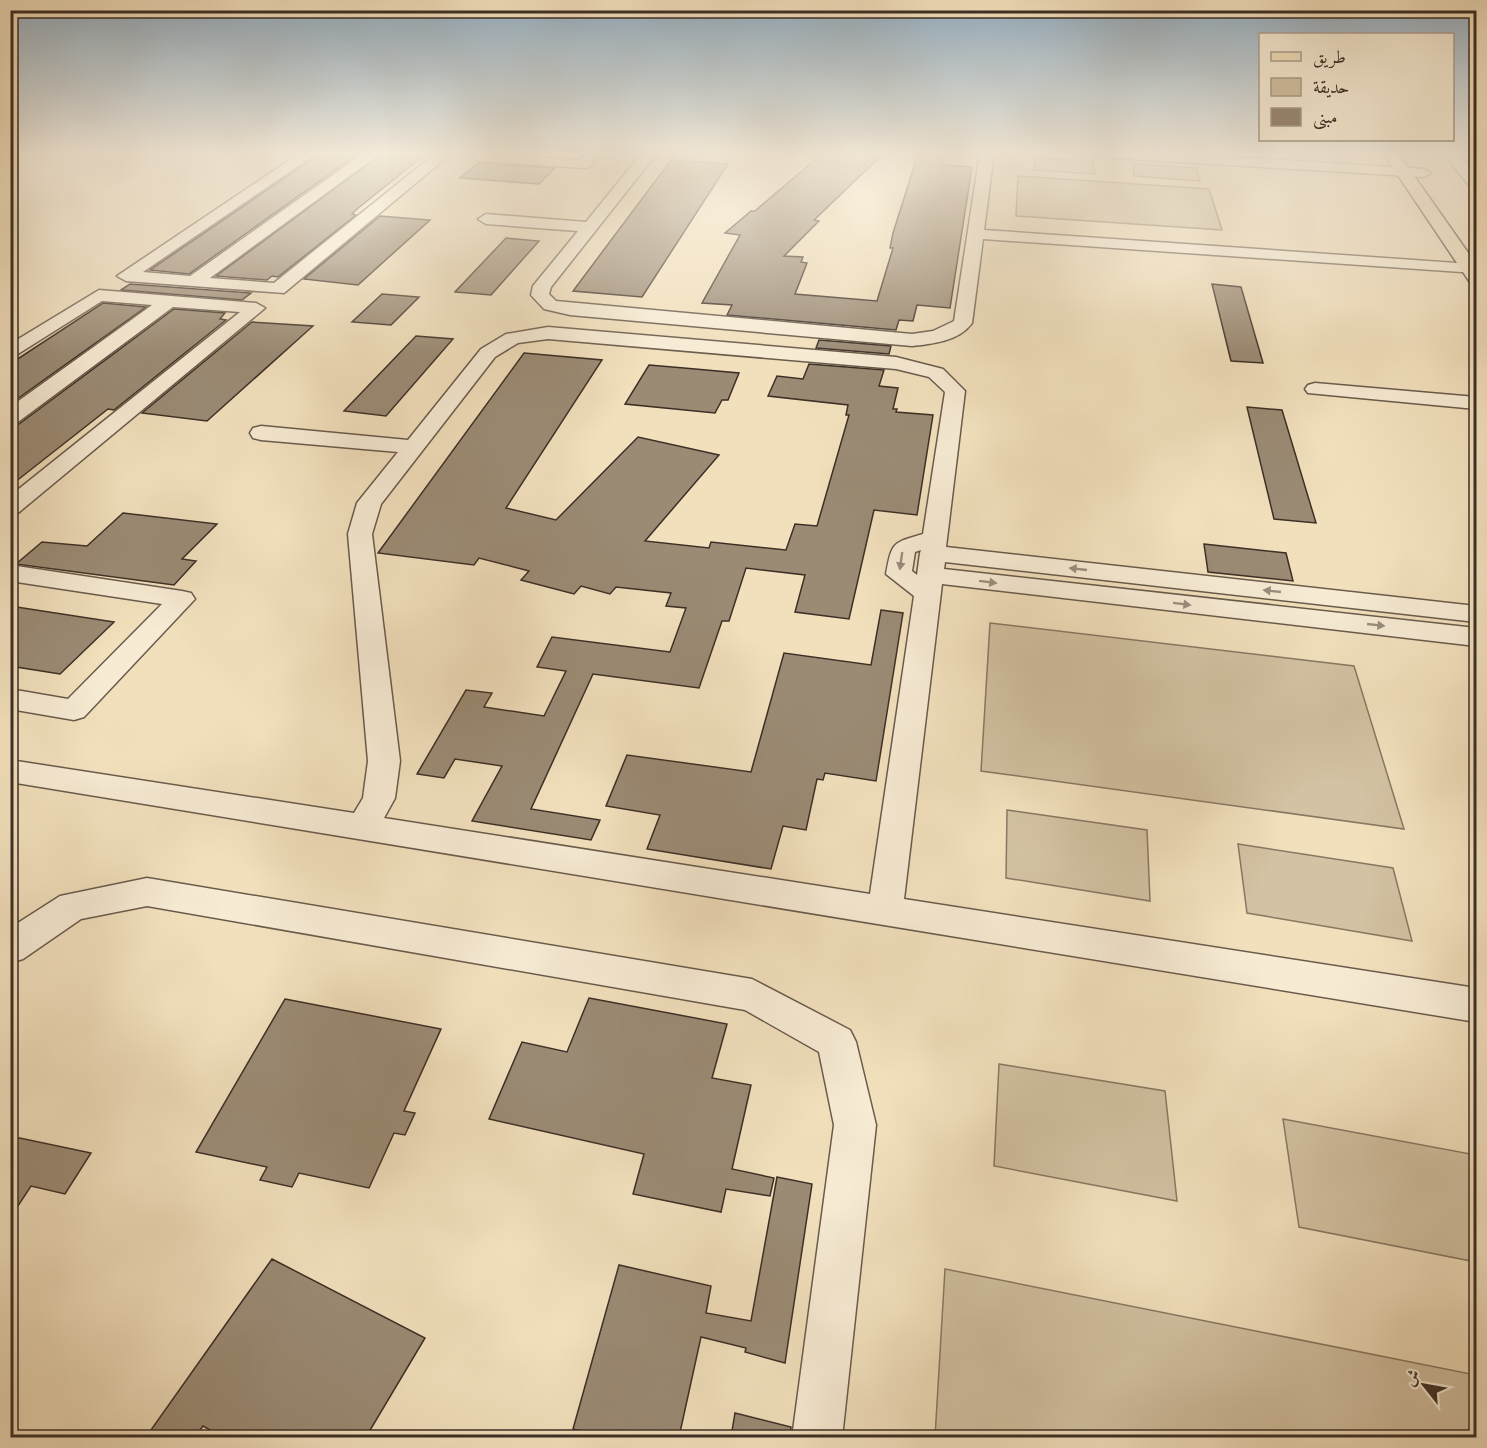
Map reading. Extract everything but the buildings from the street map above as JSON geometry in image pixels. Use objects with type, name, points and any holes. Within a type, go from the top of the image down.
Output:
[{"type":"main road","points":[[1440,221],[1470,269]]},
{"type":"street","points":[[209,221],[126,276],[278,289],[362,221]]},
{"type":"street","points":[[193,282],[279,221]]},
{"type":"street","points":[[506,221],[590,227]]},
{"type":"street","points":[[595,221],[542,286],[540,295],[550,305],[570,310],[912,340],[933,338],[953,332],[963,323],[978,221]]},
{"type":"street","points":[[977,229],[958,228],[1470,269]]},
{"type":"street","points":[[10,353],[99,295],[256,308],[10,508]]},
{"type":"street","points":[[10,417],[169,301]]},
{"type":"street","points":[[363,827],[380,798],[384,761],[360,534],[369,503],[488,353],[513,338],[548,333],[896,363],[936,373],[955,391],[885,910]]},
{"type":"street","points":[[1315,389],[1476,403]]},
{"type":"street","points":[[261,433],[414,447]]},
{"type":"street","points":[[932,565],[1313,607],[1476,614]]},
{"type":"street","points":[[10,573],[182,599],[74,710],[10,699]]},
{"type":"street","points":[[1313,607],[1476,637]]},
{"type":"street","points":[[10,771],[1476,1005]]},
{"type":"street","points":[[10,948],[72,906],[147,892],[752,995],[836,1042],[855,1125],[817,1437]]},
{"type":"green space","points":[[1083,221],[1219,221],[1222,230]]},
{"type":"green space","points":[[990,623],[1354,666],[1404,829],[981,771]]},
{"type":"green space","points":[[1007,810],[1147,830],[1150,901],[1006,878]]},
{"type":"green space","points":[[1238,844],[1393,868],[1412,941],[1247,913]]},
{"type":"green space","points":[[999,1064],[1165,1091],[1177,1201],[994,1166]]},
{"type":"green space","points":[[1283,1119],[1476,1155],[1476,1262],[1299,1227]]},
{"type":"green space","points":[[945,1269],[1476,1375],[1476,1437],[935,1437]]}]
